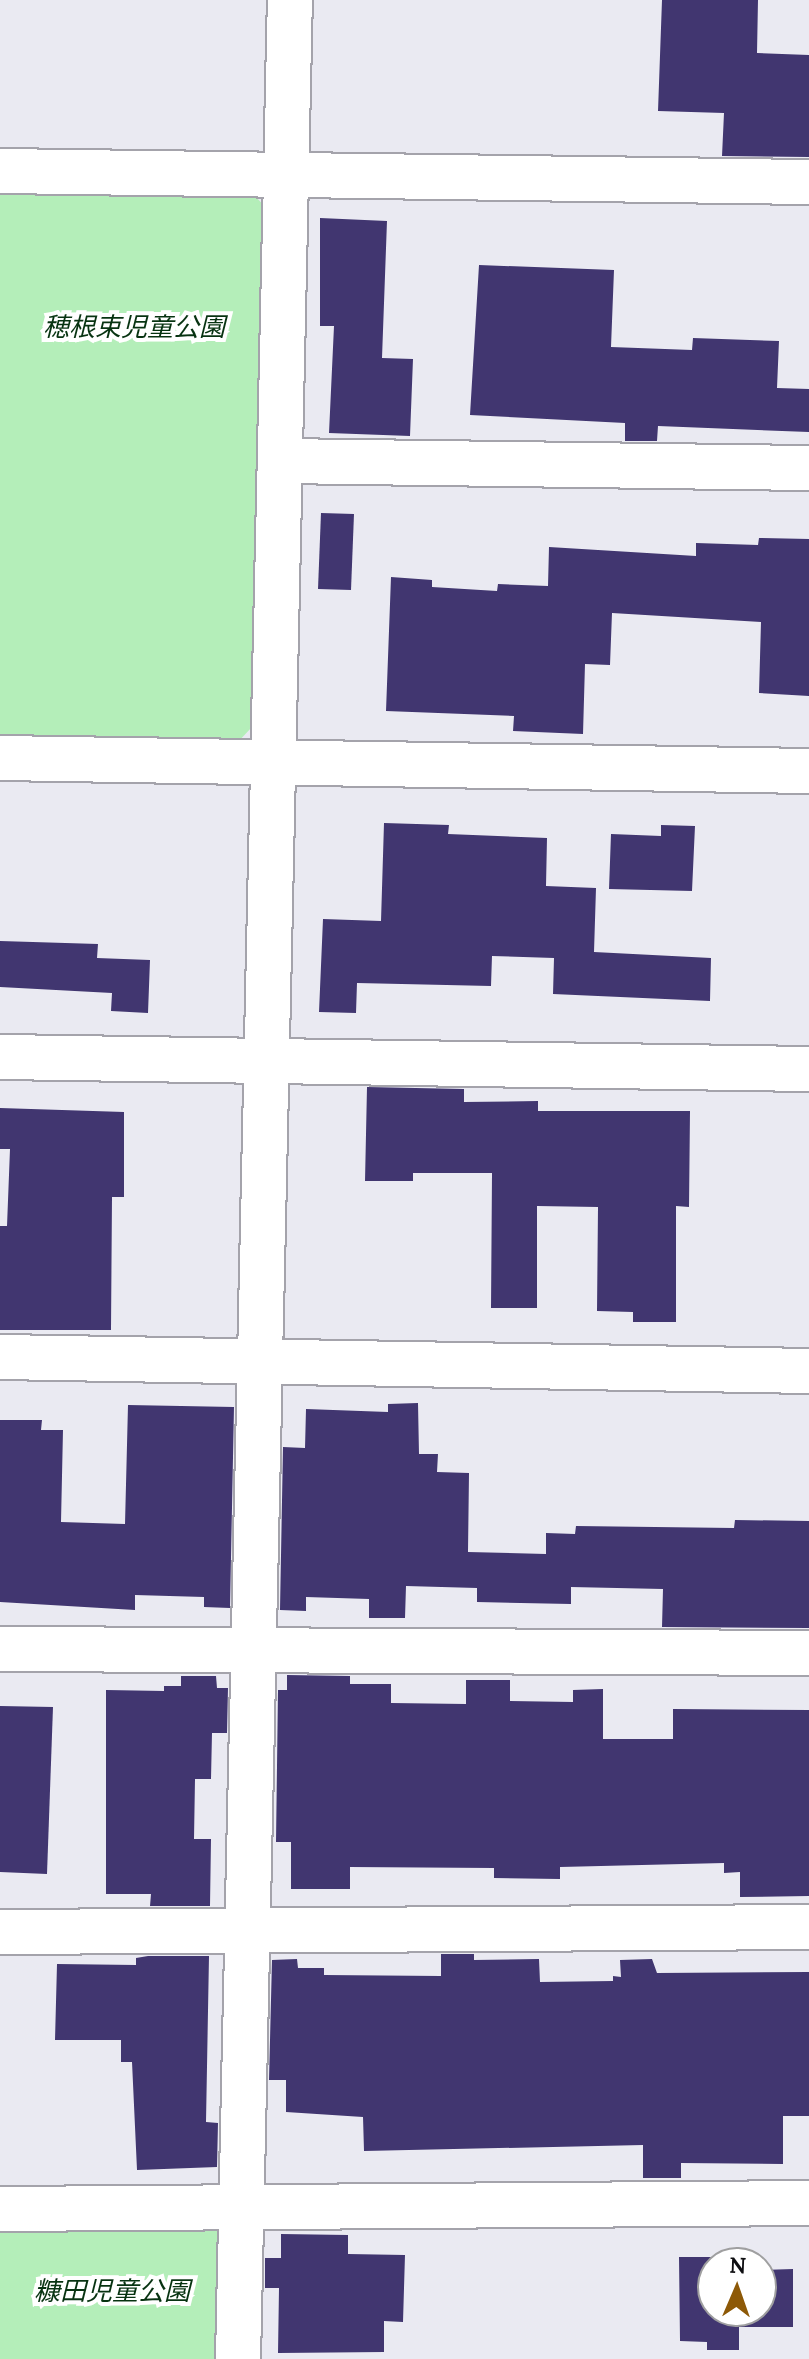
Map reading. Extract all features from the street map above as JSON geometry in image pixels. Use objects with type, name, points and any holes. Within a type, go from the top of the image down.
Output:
[{"type":"street","points":[[238,2359],[261,1358],[264,1061],[274,762],[290,0]]},
{"type":"street","points":[[0,171],[809,182]]},
{"type":"street","points":[[280,461],[809,468]]},
{"type":"street","points":[[0,758],[809,771]]},
{"type":"street","points":[[0,1057],[809,1069]]},
{"type":"street","points":[[0,1357],[261,1358],[809,1371]]},
{"type":"street","points":[[0,1649],[809,1653]]},
{"type":"street","points":[[0,1932],[809,1927]]},
{"type":"street","points":[[0,2209],[809,2203]]},
{"type":"green space","name":"穂根束児童公園","points":[[0,186],[252,193],[272,214],[252,727],[236,744],[0,741]]},
{"type":"green space","name":"糠田児童公園","points":[[216,2222],[225,2234],[224,2359],[0,2359],[0,2223]]},
{"type":"building","points":[[662,0],[758,0],[757,53],[809,55],[809,157],[722,156],[724,113],[658,111]]},
{"type":"building","points":[[320,218],[387,221],[382,358],[413,359],[410,436],[329,433],[334,326],[320,326]]},
{"type":"building","points":[[479,265],[614,270],[611,347],[692,350],[693,338],[779,341],[777,388],[809,389],[809,432],[658,426],[657,441],[625,441],[625,423],[470,415]]},
{"type":"building","points":[[321,513],[354,514],[351,590],[318,589]]},
{"type":"building","points":[[759,538],[809,539],[809,696],[759,693],[761,622],[612,613],[610,665],[585,664],[583,734],[513,731],[514,716],[386,711],[391,577],[432,580],[432,587],[497,591],[498,584],[548,586],[549,547],[696,556],[696,543],[758,545]]},
{"type":"building","points":[[384,823],[449,825],[448,834],[547,838],[546,886],[596,888],[594,952],[711,958],[710,1001],[553,994],[554,958],[492,956],[491,986],[357,983],[356,1013],[319,1012],[323,919],[381,921]]},
{"type":"building","points":[[661,825],[695,826],[692,891],[609,889],[611,834],[661,836]]},
{"type":"building","points":[[0,941],[98,944],[97,958],[150,960],[148,1013],[111,1011],[112,993],[0,987]]},
{"type":"building","points":[[367,1087],[464,1089],[464,1102],[538,1101],[538,1111],[690,1111],[689,1207],[676,1206],[676,1322],[633,1322],[633,1312],[597,1311],[598,1207],[537,1206],[537,1308],[491,1308],[492,1173],[413,1173],[413,1181],[365,1181]]},
{"type":"building","points":[[0,1108],[124,1112],[124,1197],[112,1197],[111,1330],[0,1330],[0,1226],[7,1226],[10,1149],[0,1149]]},
{"type":"building","points":[[418,1403],[419,1454],[438,1454],[437,1472],[469,1473],[468,1552],[546,1554],[546,1533],[575,1534],[576,1526],[734,1528],[735,1520],[809,1521],[809,1628],[662,1627],[663,1589],[571,1587],[571,1604],[477,1602],[477,1588],[406,1586],[405,1618],[369,1618],[369,1599],[306,1597],[306,1611],[280,1610],[283,1447],[305,1448],[306,1409],[388,1412],[388,1404]]},
{"type":"building","points":[[128,1405],[234,1407],[230,1608],[204,1607],[204,1597],[135,1595],[135,1610],[0,1602],[0,1420],[42,1420],[41,1430],[63,1430],[61,1522],[125,1524]]},
{"type":"building","points":[[287,1675],[350,1676],[350,1684],[391,1684],[391,1703],[466,1704],[466,1680],[510,1680],[510,1701],[573,1702],[573,1690],[603,1689],[603,1739],[673,1739],[673,1709],[809,1710],[809,1896],[740,1897],[740,1872],[724,1873],[724,1863],[560,1867],[560,1879],[494,1878],[494,1868],[350,1867],[350,1889],[291,1889],[291,1842],[276,1842],[278,1690],[287,1690]]},
{"type":"building","points":[[181,1676],[216,1676],[217,1688],[228,1688],[227,1733],[212,1733],[211,1779],[195,1779],[194,1839],[211,1839],[210,1906],[150,1906],[151,1894],[106,1894],[106,1690],[164,1691],[164,1686],[181,1686]]},
{"type":"building","points":[[0,1706],[53,1707],[47,1874],[0,1872]]},
{"type":"building","points":[[441,1954],[474,1954],[474,1960],[539,1959],[540,1982],[613,1981],[613,1976],[621,1977],[620,1960],[652,1959],[657,1973],[809,1972],[809,2116],[783,2116],[783,2164],[681,2163],[681,2178],[643,2178],[643,2145],[364,2151],[363,2117],[286,2112],[286,2080],[269,2080],[272,1960],[297,1959],[298,1968],[324,1968],[324,1975],[441,1976]]},
{"type":"building","points":[[209,1956],[206,2122],[218,2123],[217,2167],[137,2170],[132,2062],[121,2062],[121,2040],[55,2040],[57,1964],[136,1965],[136,1958]]},
{"type":"building","points":[[281,2234],[348,2235],[348,2254],[405,2255],[403,2322],[384,2321],[384,2352],[278,2353],[279,2288],[265,2288],[265,2258],[281,2258]]},
{"type":"building","points":[[679,2257],[697,2257],[697,2327],[739,2327],[739,2350],[707,2350],[707,2342],[680,2341]]},
{"type":"building","points":[[793,2269],[793,2327],[777,2327],[777,2270]]}]
